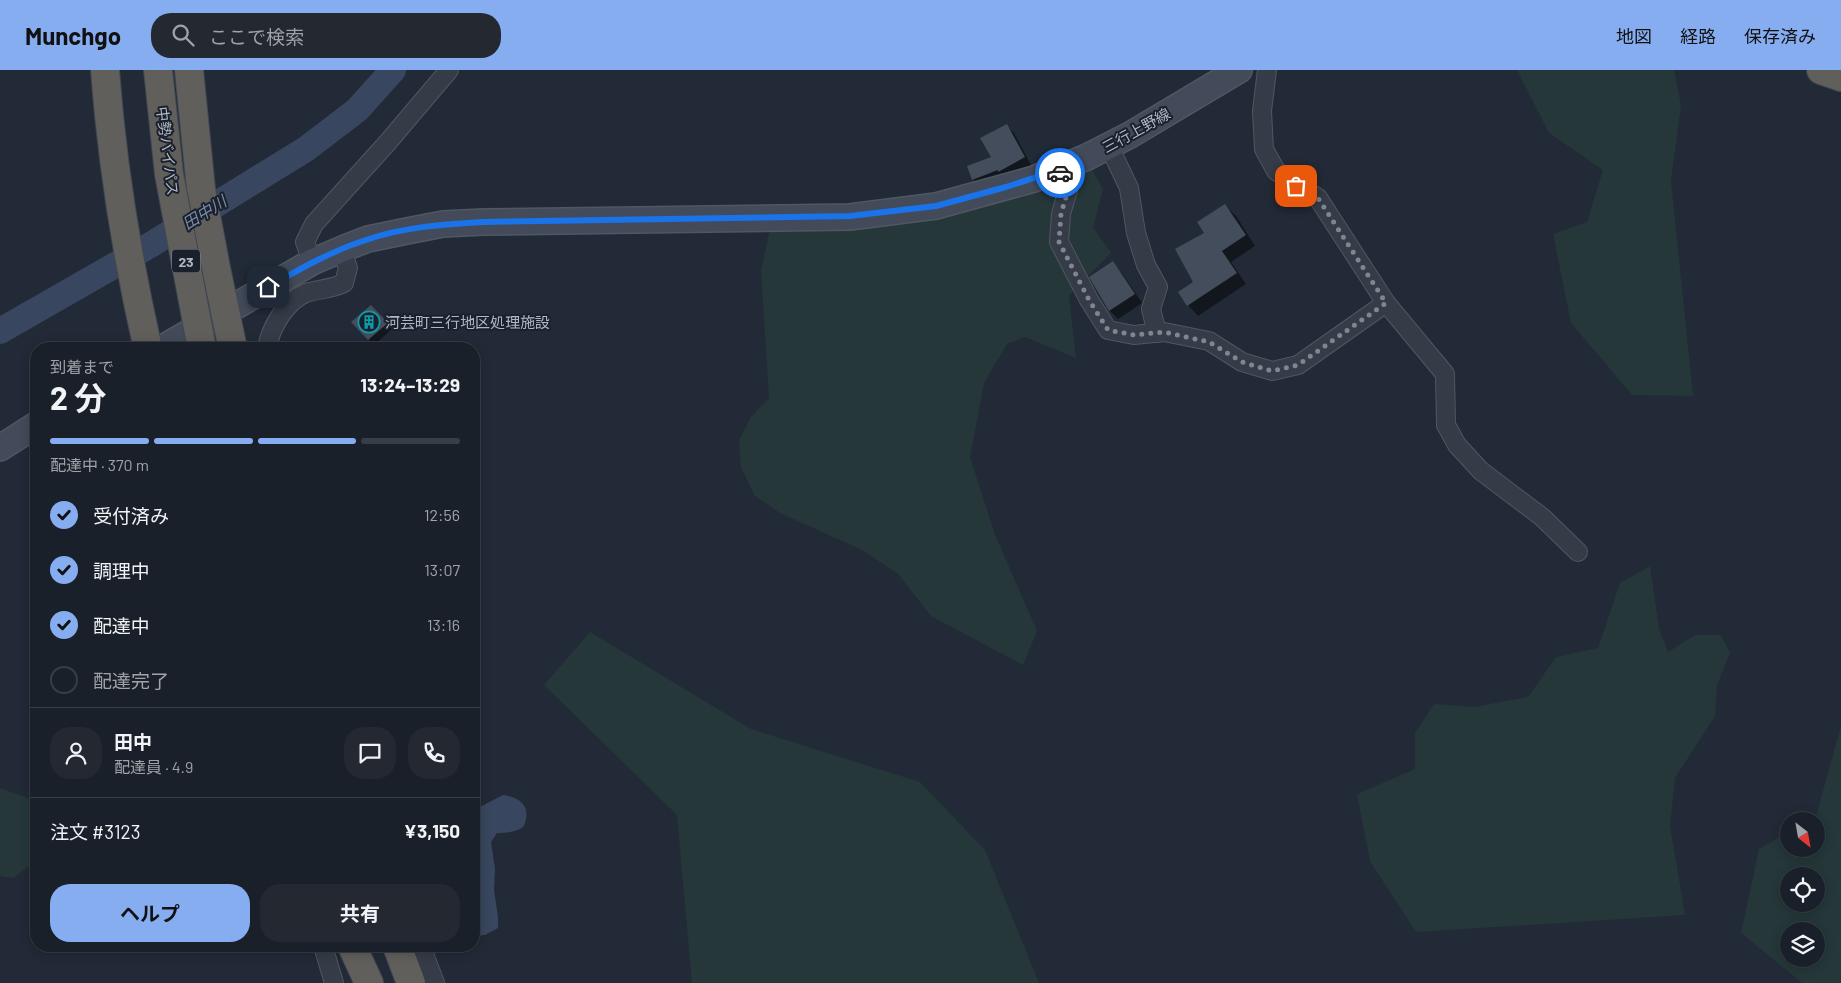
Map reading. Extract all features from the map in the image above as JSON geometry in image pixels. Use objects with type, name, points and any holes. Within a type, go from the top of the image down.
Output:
[{"type":"highway","points":[[105,70],[108,111],[121,209],[137,303],[146,342]]},
{"type":"highway","name":"中勢バイパス","points":[[158,70],[169,174],[201,342]]},
{"type":"highway","points":[[189,70],[201,189],[232,342]]},
{"type":"highway","points":[[1822,70],[1841,78]]},
{"type":"highway","points":[[355,952],[369,983]]},
{"type":"highway","points":[[370,952],[381,983]]},
{"type":"highway","points":[[405,952],[411,983]]},
{"type":"main road","name":"三行上野線","points":[[173,342],[312,262],[341,249],[368,239],[443,224],[831,217],[866,215],[936,206],[1006,187],[1058,170],[1109,146],[1239,70]]},
{"type":"main road","points":[[0,448],[30,429]]},
{"type":"street","points":[[312,262],[304,242],[314,224],[388,142],[449,70]]},
{"type":"street","points":[[1267,70],[1262,111],[1264,149],[1276,171],[1318,198],[1386,303],[1445,374],[1446,425],[1457,446],[1481,471],[1542,517],[1578,552]]},
{"type":"street","points":[[1109,146],[1129,188],[1136,233],[1146,265],[1158,287],[1151,309],[1157,333]]},
{"type":"street","points":[[1058,170],[1068,190],[1061,214],[1059,242],[1089,300],[1108,330],[1134,335],[1164,332],[1209,342],[1242,362],[1272,371],[1298,365],[1386,303]]},
{"type":"street","points":[[268,342],[282,313],[293,301],[305,294],[335,288],[344,283],[348,268],[341,249]]},
{"type":"street","points":[[325,952],[334,983]]},
{"type":"street","points":[[407,952],[435,983]]},
{"type":"shaded area","points":[[1517,70],[1674,70],[1681,105],[1671,181],[1693,396],[1632,395],[1571,323],[1553,234],[1587,222],[1603,170],[1549,133]]},
{"type":"shaded area","points":[[1091,168],[1103,189],[1093,227],[1111,253],[1069,296],[1076,358],[1025,337],[1007,344],[984,383],[970,457],[995,535],[1037,631],[1023,665],[931,616],[898,574],[862,550],[780,513],[754,495],[741,467],[739,440],[751,417],[769,398],[761,271],[770,229]]},
{"type":"shaded area","points":[[1650,566],[1659,629],[1668,652],[1695,635],[1721,635],[1730,653],[1717,685],[1715,716],[1675,778],[1670,826],[1685,915],[1416,932],[1370,861],[1357,794],[1415,769],[1415,733],[1434,704],[1474,707],[1528,697],[1556,657],[1598,648],[1620,583]]},
{"type":"shaded area","points":[[590,632],[751,729],[920,782],[985,850],[1039,983],[692,983],[677,815],[544,685]]},
{"type":"shaded area","points":[[1841,726],[1841,983],[1802,983],[1782,967],[1825,967],[1825,922],[1780,922],[1780,965],[1741,933],[1759,849],[1780,837],[1780,858],[1825,858],[1825,812],[1817,812]]},
{"type":"shaded area","points":[[0,788],[30,799],[30,865],[13,878],[0,876]]},
{"type":"water","points":[[503,795],[513,797],[524,805],[526,819],[524,825],[518,830],[497,833],[491,842],[495,869],[494,890],[498,928],[480,935],[480,807]]},
{"type":"building","points":[[1007,124],[1025,157],[998,172],[998,170],[972,180],[967,166],[991,157],[980,138]]},
{"type":"building","points":[[1225,204],[1246,235],[1222,251],[1237,273],[1187,306],[1178,292],[1193,282],[1175,249],[1204,233],[1197,222]]},
{"type":"building","points":[[1113,261],[1135,294],[1109,311],[1089,277]]},
{"type":"building","name":"河芸町三行地区処理施設","points":[[371,305],[388,323],[368,340],[351,322]]},
{"type":"waterway","name":"田中川","points":[[0,331],[152,244],[306,149],[357,110],[393,70]]},
{"type":"way so far","points":[[1060,173],[1068,190],[1061,214],[1059,242],[1089,300],[1108,330],[1134,335],[1164,332],[1209,342],[1242,362],[1272,371],[1298,365],[1386,303],[1318,198],[1296,186]]},
{"type":"place","name":"河芸町三行地区処理施設","points":[[369,322]]},
{"type":"route","points":[[268,287],[312,262],[368,239],[443,224],[850,216],[936,206],[1034,179],[1058,170],[1060,173]]}]
